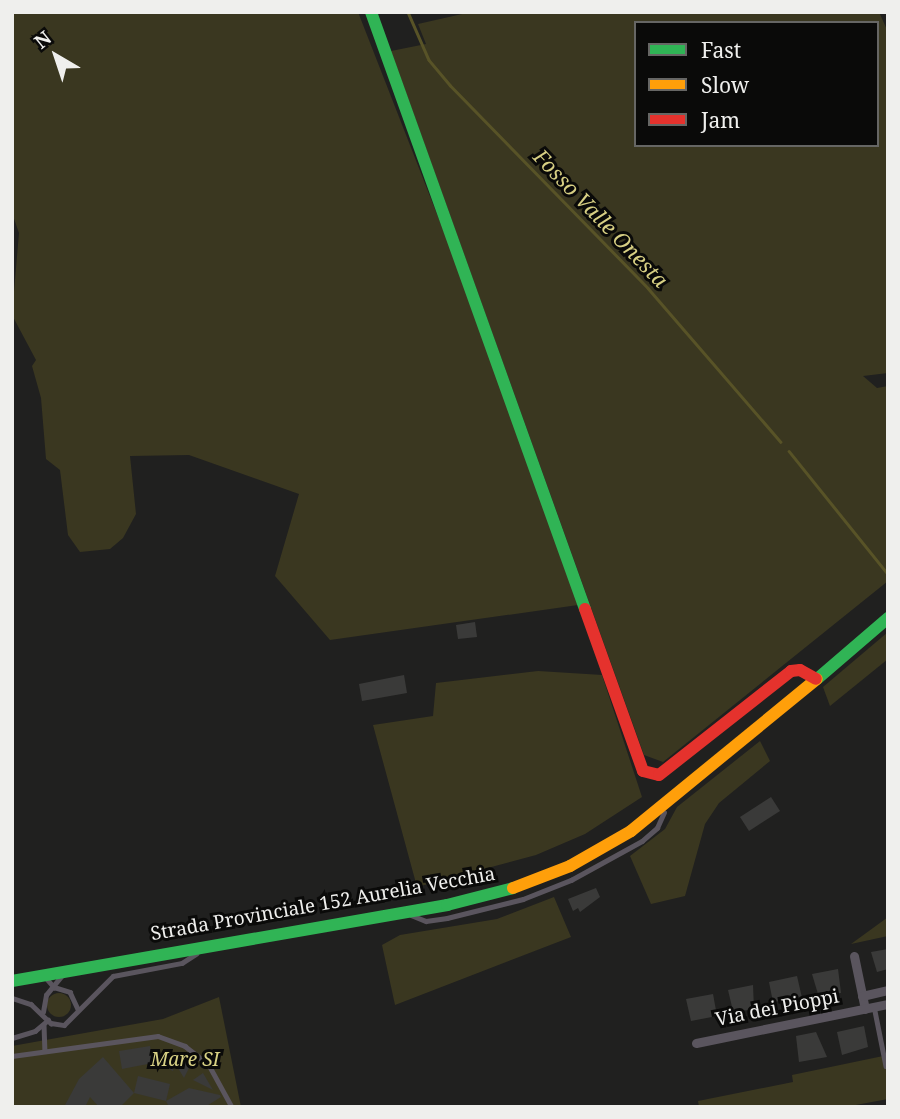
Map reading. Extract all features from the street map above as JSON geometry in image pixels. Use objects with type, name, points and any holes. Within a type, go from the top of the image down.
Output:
[{"type":"street","points":[[371,12],[643,771],[659,775],[791,671],[800,670],[816,679]]},
{"type":"street","name":"Strada Provinciale 152 Aurelia Vecchia","points":[[12,981],[404,912],[506,891],[570,866],[668,802],[888,618]]},
{"type":"street","name":"Via dei Pioppi","points":[[854,956],[862,996],[870,1010]]},
{"type":"street","name":"Via dei Pioppi","points":[[862,996],[888,990]]},
{"type":"street","name":"Via dei Pioppi","points":[[696,1042],[870,1010],[888,1004]]},
{"type":"lane","points":[[12,1038],[46,1023],[65,1025],[113,976],[182,963],[212,944]]},
{"type":"lane","points":[[45,1050],[46,1023],[43,1013],[46,995],[68,971]]},
{"type":"lane","points":[[43,976],[54,987],[70,992],[78,1009]]},
{"type":"lane","points":[[12,998],[43,1013]]},
{"type":"lane","points":[[870,1010],[886,1066]]},
{"type":"lane","points":[[12,1056],[45,1050],[89,1049],[138,1036],[175,1041],[209,1065],[232,1107]]},
{"type":"green space","points":[[12,12],[358,12],[467,291],[578,605],[330,640],[275,576],[299,494],[189,455],[130,456],[136,514],[123,538],[110,549],[80,552],[68,535],[60,470],[46,459],[41,398],[32,366],[36,360],[12,315],[19,233],[12,213]]},
{"type":"green space","points":[[471,12],[879,12],[888,32],[888,373],[863,376],[877,388],[888,386],[888,581],[663,762],[644,755],[391,51],[426,44],[418,24]]},
{"type":"green space","points":[[888,632],[888,659],[830,706],[823,687]]},
{"type":"green space","points":[[538,671],[602,675],[642,797],[585,834],[536,855],[417,887],[373,725],[433,716],[436,683]]},
{"type":"green space","points":[[760,741],[770,761],[719,803],[705,824],[685,896],[651,904],[630,856],[665,829],[677,807]]},
{"type":"green space","points":[[554,897],[571,937],[395,1005],[382,945],[400,935],[497,919]]},
{"type":"green space","points":[[888,917],[888,936],[851,944],[884,920]]},
{"type":"green space","points":[[59,993],[70,1000],[71,1005],[64,1016],[59,1017],[48,1010],[47,1005],[54,994]]},
{"type":"green space","name":"Mare SI","points":[[219,997],[241,1107],[12,1107],[12,1046],[163,1019]]},
{"type":"green space","points":[[888,1055],[888,1099],[845,1107],[699,1107],[698,1101],[793,1082],[792,1075]]},
{"type":"building","points":[[475,622],[477,637],[458,639],[456,625]]},
{"type":"building","points":[[404,675],[407,693],[362,701],[359,684]]},
{"type":"building","points":[[771,797],[780,811],[749,831],[740,817]]},
{"type":"building","points":[[596,888],[600,897],[580,912],[578,908],[573,911],[568,899]]},
{"type":"building","points":[[888,949],[888,969],[877,972],[871,952]]},
{"type":"building","points":[[838,969],[841,993],[818,994],[812,974]]},
{"type":"building","points":[[797,976],[802,998],[773,1002],[769,982]]},
{"type":"building","points":[[753,985],[754,1010],[733,1011],[728,990]]},
{"type":"building","points":[[713,994],[717,1016],[691,1021],[686,999]]},
{"type":"building","points":[[864,1026],[868,1047],[842,1055],[837,1032]]},
{"type":"building","points":[[816,1032],[827,1057],[799,1062],[796,1036]]},
{"type":"building","points":[[150,1046],[153,1063],[122,1069],[119,1051]]},
{"type":"building","points":[[165,1050],[192,1062],[184,1078],[175,1063],[173,1071],[159,1064]]},
{"type":"building","points":[[103,1057],[134,1093],[120,1107],[99,1107],[90,1097],[85,1107],[64,1107],[79,1079]]},
{"type":"building","points":[[203,1073],[213,1090],[193,1080]]},
{"type":"building","points":[[138,1076],[170,1084],[166,1101],[134,1093]]},
{"type":"building","points":[[189,1088],[221,1097],[205,1107],[169,1107],[166,1101]]},
{"type":"waterway","name":"Fosso Valle Onesta","points":[[408,12],[429,60],[450,85],[648,288],[781,442]]},
{"type":"waterway","name":"Fosso Valle Onesta","points":[[789,451],[888,574]]},
{"type":"traffic: fast","points":[[371,12],[585,609]]},
{"type":"traffic: fast","points":[[817,679],[888,618]]},
{"type":"traffic: fast","points":[[12,981],[447,905],[513,888]]},
{"type":"traffic: slow","points":[[513,888],[570,866],[631,831],[817,679]]},
{"type":"traffic: jam","points":[[585,609],[643,771],[659,775],[791,671],[800,670],[816,679]]}]
